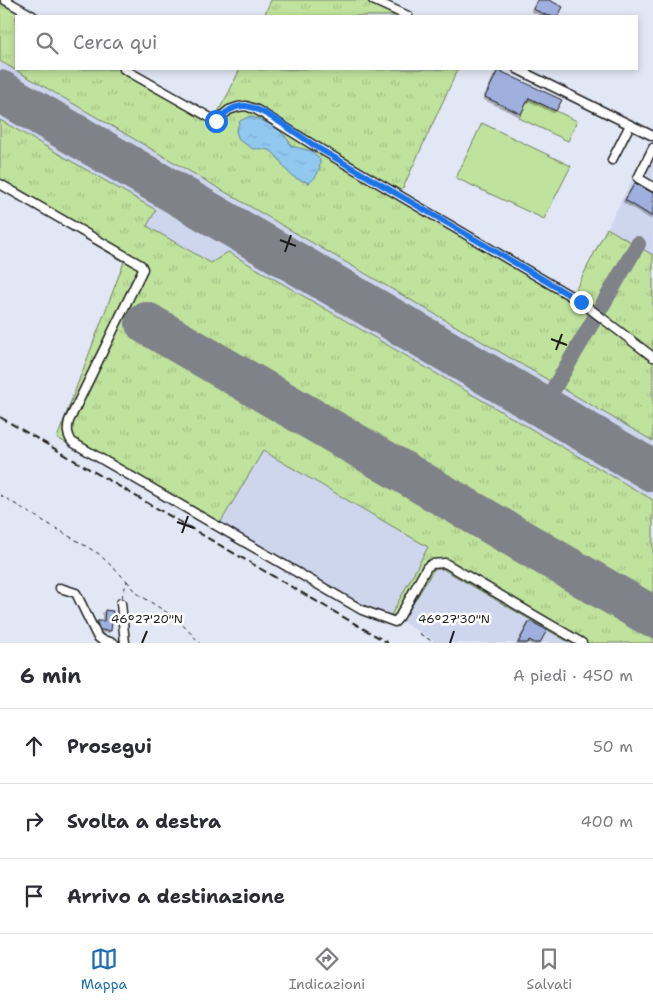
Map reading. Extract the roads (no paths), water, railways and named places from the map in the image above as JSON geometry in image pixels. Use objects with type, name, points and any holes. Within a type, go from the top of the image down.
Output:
[{"type":"street","points":[[5,0],[32,15]]},
{"type":"street","points":[[374,0],[406,15]]},
{"type":"street","points":[[126,70],[216,121],[229,110],[238,106],[246,106],[257,110],[318,148],[581,302],[653,357]]},
{"type":"street","points":[[520,70],[653,136]]},
{"type":"street","points":[[612,160],[630,125]]},
{"type":"street","points":[[653,148],[638,178],[653,187]]},
{"type":"street","points":[[0,184],[141,265],[144,269],[69,421],[67,428],[72,442],[362,610],[395,622],[427,567],[432,564],[445,563],[582,643]]},
{"type":"street","points":[[60,588],[76,593],[100,639],[114,643]]},
{"type":"street","points":[[121,603],[125,643]]},
{"type":"water","points":[[250,116],[280,131],[291,146],[312,151],[320,159],[318,173],[309,183],[291,175],[273,152],[253,149],[239,140],[236,131],[240,121]]},
{"type":"railway","points":[[0,417],[388,643]]}]
